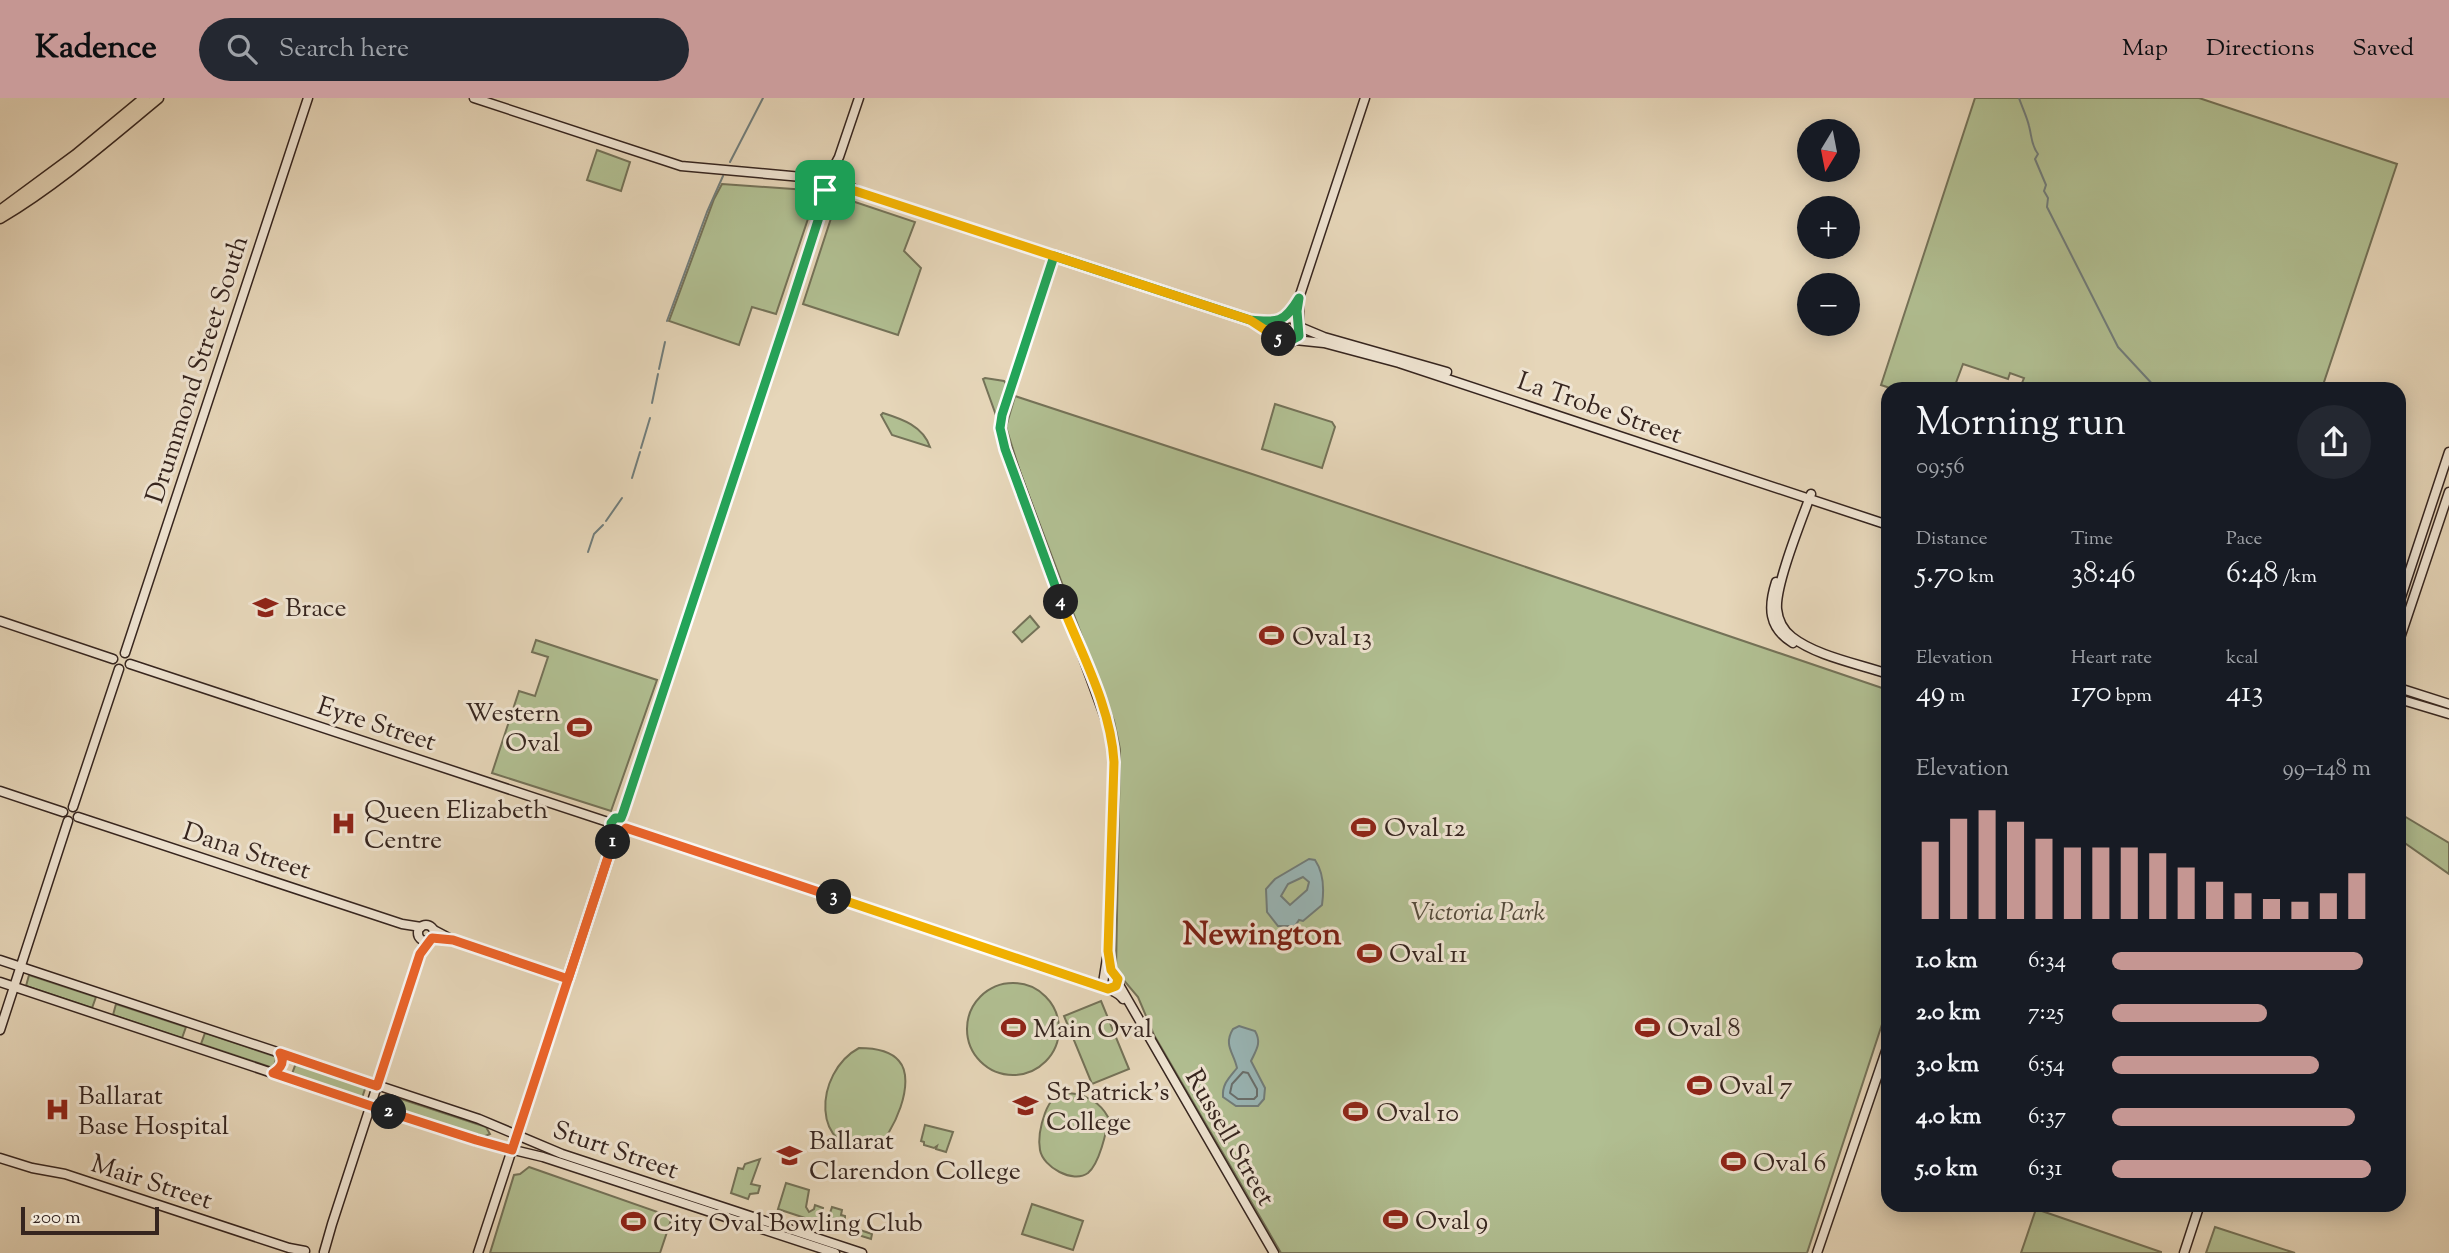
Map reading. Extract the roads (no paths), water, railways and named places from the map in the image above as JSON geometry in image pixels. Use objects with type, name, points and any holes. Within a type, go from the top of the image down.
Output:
[{"type":"highway","points":[[0,211],[76,155],[145,98]]},
{"type":"highway","points":[[0,218],[49,185],[158,98]]},
{"type":"main road","name":"Drummond Street South","points":[[125,653],[308,98]]},
{"type":"main road","points":[[474,98],[681,166],[802,177],[831,183],[1250,320],[1284,342],[1295,340],[1299,336],[1299,298]]},
{"type":"main road","points":[[621,818],[859,98]]},
{"type":"main road","points":[[1276,336],[1275,328],[1299,298],[1365,98]]},
{"type":"main road","name":"Russell Street","points":[[1054,256],[1002,415],[1000,430],[1112,741],[1114,762],[1108,951],[1110,967],[1274,1253]]},
{"type":"main road","points":[[1250,320],[1292,318],[1299,326]]},
{"type":"main road","name":"La Trobe Street","points":[[1299,326],[1324,337],[1413,361],[1881,520]]},
{"type":"main road","name":"La Trobe Street","points":[[1295,340],[1324,343],[1399,363],[1620,433]]},
{"type":"main road","points":[[2406,583],[2449,452]]},
{"type":"main road","points":[[2406,615],[2415,596],[2449,492]]},
{"type":"main road","points":[[1808,496],[1772,596],[1780,633],[1788,640],[1881,672]]},
{"type":"main road","points":[[2434,499],[2445,503]]},
{"type":"main road","points":[[2406,604],[2415,596]]},
{"type":"main road","points":[[0,621],[113,659]]},
{"type":"main road","points":[[125,653],[130,657],[130,664],[125,669],[119,669],[113,659],[117,654],[125,653]]},
{"type":"main road","name":"Eyre Street","points":[[130,664],[611,823]]},
{"type":"main road","points":[[73,807],[119,669]]},
{"type":"main road","points":[[2406,690],[2449,704]]},
{"type":"main road","points":[[2406,701],[2449,714]]},
{"type":"main road","points":[[0,791],[64,812]]},
{"type":"main road","points":[[68,821],[64,812],[66,808],[73,807]]},
{"type":"main road","points":[[68,821],[74,821],[78,817],[73,807]]},
{"type":"main road","name":"Dana Street","points":[[78,817],[402,924],[425,934],[453,940],[568,979]]},
{"type":"main road","points":[[615,818],[621,818],[626,822],[626,828],[622,833],[616,833],[611,829],[611,823],[615,818]]},
{"type":"main road","points":[[0,1030],[68,821]]},
{"type":"main road","points":[[626,828],[1107,988],[1115,988],[1116,978],[1107,974],[1089,979],[1067,974]]},
{"type":"main road","points":[[478,1253],[616,833]]},
{"type":"main road","points":[[299,1251],[322,1251],[425,934]]},
{"type":"main road","name":"Russell Street","points":[[1103,976],[1108,951]]},
{"type":"main road","name":"Sturt Street","points":[[0,960],[490,1124],[573,1157],[862,1253]]},
{"type":"main road","points":[[1103,976],[1107,988]]},
{"type":"main road","name":"Sturt Street","points":[[0,982],[483,1143],[543,1157],[835,1253]]},
{"type":"main road","name":"Russell Street","points":[[1107,988],[1119,993],[1128,1002]]},
{"type":"main road","points":[[273,1073],[283,1062],[280,1053]]},
{"type":"main road","points":[[286,1077],[286,1063],[293,1058]]},
{"type":"main road","points":[[1823,1253],[1881,1068]]},
{"type":"main road","points":[[1817,1253],[1881,1078]]},
{"type":"main road","points":[[483,1143],[493,1135],[490,1124]]},
{"type":"main road","name":"Mair Street","points":[[0,1157],[32,1168],[73,1177],[299,1251]]},
{"type":"main road","points":[[2183,1253],[2197,1212]]},
{"type":"water","points":[[1309,859],[1315,860],[1323,882],[1322,905],[1303,921],[1299,920],[1295,926],[1278,926],[1267,912],[1266,889],[1275,879]],"holes":[[[1303,877],[1309,882],[1307,890],[1290,905],[1281,896],[1288,884]]]},
{"type":"water","points":[[1239,1026],[1255,1031],[1258,1039],[1258,1046],[1251,1061],[1265,1088],[1264,1099],[1258,1106],[1236,1106],[1223,1097],[1225,1085],[1237,1068],[1229,1040],[1233,1029]]},
{"type":"waterway","points":[[730,162],[763,98]]},
{"type":"waterway","points":[[2019,98],[2038,154],[2035,159],[2046,185],[2044,191],[2048,198],[2047,207],[2118,347],[2150,382]]},
{"type":"waterway","points":[[667,321],[723,176]]},
{"type":"waterway","points":[[659,369],[665,342]]},
{"type":"waterway","points":[[652,403],[658,374]]},
{"type":"waterway","points":[[641,448],[650,418]]},
{"type":"waterway","points":[[632,478],[640,452]]},
{"type":"waterway","points":[[606,521],[622,498]]},
{"type":"waterway","points":[[588,552],[594,534],[603,525]]},
{"type":"place","name":"Brace","points":[[265,607]]},
{"type":"place","name":"Oval 13","points":[[1272,636]]},
{"type":"place","name":"Western Oval","points":[[580,727]]},
{"type":"place","name":"Queen Elizabeth Centre","points":[[344,824]]},
{"type":"place","name":"Oval 12","points":[[1364,827]]},
{"type":"place","name":"Oval 11","points":[[1369,953]]},
{"type":"place","name":"Oval 8","points":[[1647,1027]]},
{"type":"place","name":"Main Oval","points":[[1013,1028]]},
{"type":"place","name":"Oval 7","points":[[1699,1085]]},
{"type":"place","name":"St Patrick's College","points":[[1026,1106]]},
{"type":"place","name":"Ballarat Base Hospital","points":[[58,1110]]},
{"type":"place","name":"Oval 10","points":[[1356,1112]]},
{"type":"place","name":"Ballarat Clarendon College","points":[[789,1155]]},
{"type":"place","name":"Oval 6","points":[[1733,1162]]},
{"type":"place","name":"Oval 9","points":[[1395,1220]]},
{"type":"place","name":"City Oval Bowling Club","points":[[633,1222]]},
{"type":"district","name":"Newington","points":[[1262,932]]},
{"type":"park label","name":"Victoria Park","points":[[1478,911]]}]
